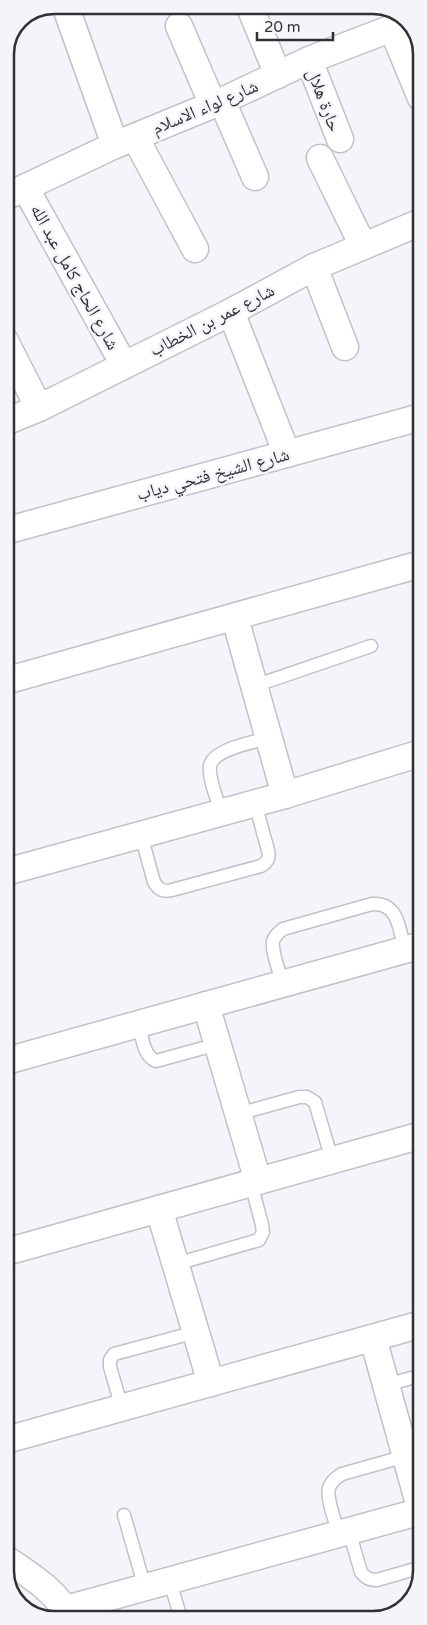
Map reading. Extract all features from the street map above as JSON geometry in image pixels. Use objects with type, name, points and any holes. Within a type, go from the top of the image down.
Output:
[{"type":"street","points":[[69,14],[125,141],[195,249]]},
{"type":"street","points":[[252,14],[278,75]]},
{"type":"street","points":[[400,25],[413,70]]},
{"type":"street","name":"شارع لواء الاسلام","points":[[15,193],[125,141],[218,103],[309,60],[400,25]]},
{"type":"street","points":[[179,26],[255,177]]},
{"type":"street","name":"حارة هلال","points":[[309,60],[340,139]]},
{"type":"street","points":[[320,158],[363,246]]},
{"type":"street","name":"شارع الحاج كامل عبد الله","points":[[15,193],[124,365]]},
{"type":"street","name":"شارع عمر بن الخطاب","points":[[14,418],[39,408],[231,312],[314,267],[413,225]]},
{"type":"street","points":[[314,267],[345,347]]},
{"type":"street","points":[[231,312],[287,454]]},
{"type":"street","points":[[14,359],[39,408]]},
{"type":"street","name":"شارع الشيخ فتحي دياب","points":[[14,529],[413,419]]},
{"type":"street","points":[[14,679],[413,566]]},
{"type":"street","points":[[235,618],[284,795]]},
{"type":"street","points":[[14,870],[284,795],[413,756]]},
{"type":"street","points":[[14,1059],[413,947]]},
{"type":"street","points":[[206,1005],[238,1114],[254,1182]]},
{"type":"street","points":[[14,1250],[413,1138]]},
{"type":"street","points":[[159,1209],[211,1383]]},
{"type":"street","points":[[14,1438],[413,1327]]},
{"type":"street","points":[[373,1338],[413,1480]]},
{"type":"street","points":[[78,1611],[145,1588],[413,1514]]},
{"type":"street","points":[[14,1565],[42,1584],[66,1611]]},
{"type":"lane","points":[[254,686],[371,646]]},
{"type":"lane","points":[[221,812],[211,775],[210,766],[214,757],[222,752],[269,738]]},
{"type":"lane","points":[[141,834],[154,882],[158,888],[165,892],[261,866],[269,856],[255,803]]},
{"type":"lane","points":[[283,984],[273,949],[273,941],[276,934],[284,929],[381,903],[389,907],[413,947]]},
{"type":"lane","points":[[139,1024],[147,1054],[150,1059],[156,1061],[218,1044]]},
{"type":"lane","points":[[238,1114],[298,1097],[307,1097],[315,1102],[332,1160]]},
{"type":"lane","points":[[176,1264],[259,1240],[263,1232],[254,1182]]},
{"type":"lane","points":[[122,1408],[110,1367],[110,1360],[114,1354],[196,1332]]},
{"type":"lane","points":[[386,1385],[413,1378]]},
{"type":"lane","points":[[406,1456],[342,1474],[334,1479],[328,1488],[329,1499],[361,1572],[365,1577],[370,1580],[377,1580],[413,1570]]},
{"type":"lane","points":[[124,1515],[145,1588]]},
{"type":"lane","points":[[170,1581],[179,1611]]}]
